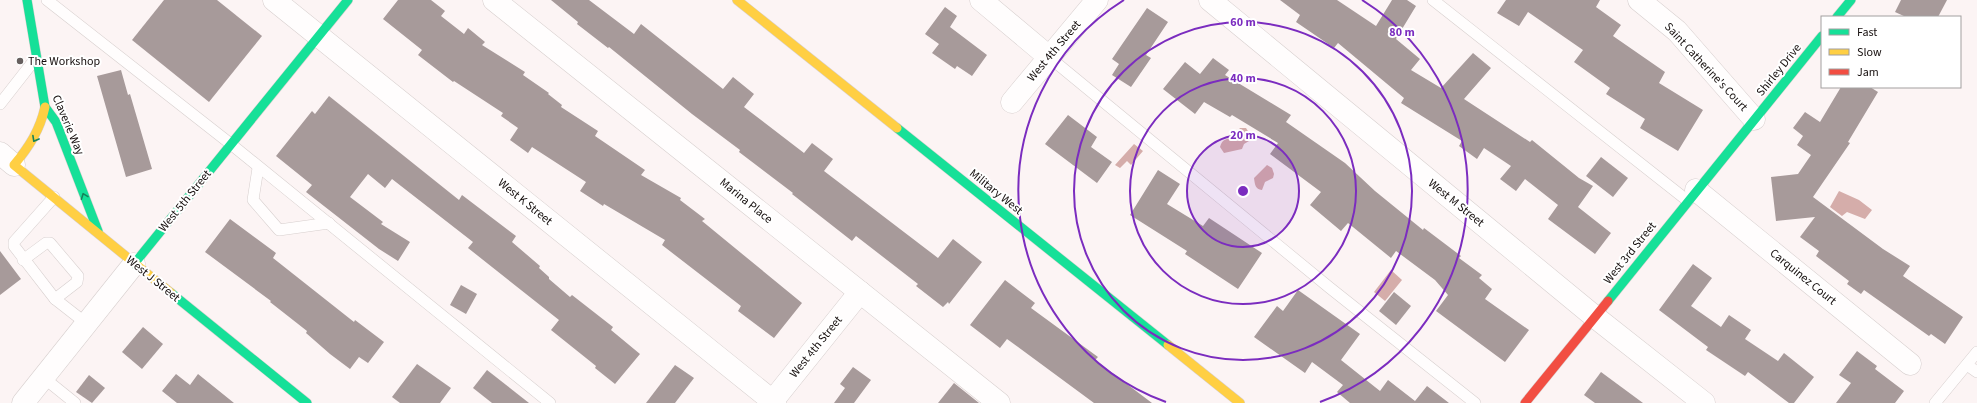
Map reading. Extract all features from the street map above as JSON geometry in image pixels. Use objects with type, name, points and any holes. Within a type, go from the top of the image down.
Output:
[{"type":"street","name":"Claverie Way","points":[[27,0],[45,107],[56,122],[98,232]]},
{"type":"street","name":"West K Street","points":[[274,0],[773,402]]},
{"type":"street","name":"West 5th Street","points":[[23,403],[348,0]]},
{"type":"street","name":"Marina Place","points":[[494,0],[999,403]]},
{"type":"street","name":"Military West","points":[[737,0],[1240,403]]},
{"type":"street","points":[[981,0],[1049,57]]},
{"type":"street","name":"West 4th Street","points":[[1012,102],[1097,0]]},
{"type":"street","name":"West M Street","points":[[1210,0],[1595,317],[1704,403]]},
{"type":"street","name":"Saint Catherine's Court","points":[[1639,0],[1677,31],[1754,119]]},
{"type":"street","points":[[1838,16],[1851,0]]},
{"type":"street","name":"Shirley Drive","points":[[1754,119],[1821,37]]},
{"type":"street","points":[[7,159],[32,145],[39,132],[45,107]]},
{"type":"street","name":"West 3rd Street","points":[[1526,403],[1754,119]]},
{"type":"street","name":"West J Street","points":[[7,159],[98,232],[134,264],[307,403]]},
{"type":"street","name":"Carquinez Court","points":[[1692,196],[1910,364]]},
{"type":"street","name":"West 4th Street","points":[[773,402],[860,292]]},
{"type":"lane","points":[[47,0],[232,145],[258,168],[329,223],[550,403]]},
{"type":"lane","points":[[1433,0],[1692,196]]},
{"type":"lane","points":[[1049,57],[1330,288],[1475,403]]},
{"type":"lane","points":[[0,104],[36,58]]},
{"type":"lane","points":[[258,168],[253,200],[279,230],[329,223]]},
{"type":"lane","points":[[54,197],[14,242],[14,246],[23,260],[55,299],[87,324]]},
{"type":"lane","points":[[23,260],[46,243],[50,243],[78,276],[77,282],[55,299]]},
{"type":"lane","points":[[1935,403],[1977,352]]},
{"type":"lane","points":[[1967,365],[1977,372]]},
{"type":"lane","points":[[44,378],[75,403]]},
{"type":"shaded area","points":[[1240,128],[1246,128],[1251,136],[1249,141],[1244,144],[1242,149],[1224,153],[1220,147],[1223,141],[1232,138]]},
{"type":"shaded area","points":[[1134,144],[1143,151],[1131,165],[1127,161],[1120,168],[1115,165]]},
{"type":"shaded area","points":[[1267,165],[1272,168],[1274,174],[1273,178],[1265,182],[1262,190],[1258,189],[1254,178]]},
{"type":"shaded area","points":[[1839,191],[1859,200],[1872,210],[1865,219],[1847,212],[1842,216],[1830,207]]},
{"type":"shaded area","points":[[1391,270],[1402,280],[1385,301],[1374,292]]},
{"type":"building","points":[[164,0],[217,0],[262,36],[209,102],[132,40]]},
{"type":"building","points":[[398,0],[431,0],[445,11],[441,16],[464,34],[468,28],[485,42],[482,45],[525,72],[523,75],[549,93],[548,94],[562,105],[561,107],[598,131],[595,136],[645,170],[641,175],[681,198],[680,200],[705,219],[702,221],[802,303],[774,338],[738,311],[741,306],[662,245],[665,240],[604,204],[603,206],[580,191],[586,182],[532,147],[528,153],[510,140],[518,128],[501,116],[503,113],[454,81],[453,82],[418,55],[422,50],[383,19]]},
{"type":"building","points":[[551,0],[589,0],[634,34],[641,24],[723,89],[733,77],[754,94],[744,107],[804,153],[812,143],[833,159],[824,171],[938,258],[953,239],[982,262],[949,304],[948,302],[943,307],[916,286],[918,284],[856,236],[852,241],[792,194],[793,193],[739,152],[740,150],[692,114],[609,47],[608,48],[577,24],[578,22]]},
{"type":"building","points":[[1280,0],[1337,0],[1376,26],[1392,0],[1407,0],[1416,6],[1396,39],[1420,59],[1411,70],[1441,88],[1473,53],[1491,68],[1464,99],[1530,142],[1532,140],[1579,178],[1593,186],[1578,207],[1611,233],[1595,254],[1548,219],[1558,205],[1525,179],[1516,191],[1500,179],[1511,166],[1484,148],[1477,159],[1459,146],[1462,141],[1401,103],[1404,98],[1338,43],[1334,48],[1296,22],[1300,15]]},
{"type":"building","points":[[1506,0],[1600,0],[1596,7],[1621,25],[1613,36],[1665,72],[1659,83],[1703,110],[1678,151],[1640,128],[1645,119],[1606,94],[1610,88],[1574,62],[1583,50],[1528,12],[1519,26],[1497,13]]},
{"type":"building","points":[[1901,0],[1947,0],[1939,16],[1904,16],[1895,12]]},
{"type":"building","points":[[945,7],[957,16],[950,27],[987,55],[972,76],[957,66],[955,69],[932,53],[939,44],[925,34]]},
{"type":"building","points":[[1147,8],[1168,22],[1146,55],[1151,58],[1131,87],[1112,75],[1119,64],[1112,59]]},
{"type":"building","points":[[1213,58],[1229,70],[1225,75],[1291,115],[1286,122],[1345,163],[1375,191],[1423,230],[1424,228],[1461,256],[1459,258],[1482,275],[1479,278],[1492,289],[1485,299],[1529,330],[1505,362],[1436,311],[1448,295],[1435,280],[1396,251],[1391,258],[1348,223],[1341,231],[1310,205],[1321,192],[1270,154],[1278,143],[1232,115],[1230,117],[1204,102],[1195,114],[1163,89],[1185,62],[1200,74]]},
{"type":"building","points":[[121,70],[128,95],[130,94],[152,169],[126,177],[97,76]]},
{"type":"building","points":[[1840,88],[1872,88],[1878,92],[1848,142],[1850,143],[1813,197],[1883,249],[1910,266],[1903,276],[1963,317],[1945,344],[1931,334],[1929,336],[1864,290],[1861,294],[1847,284],[1849,281],[1816,256],[1819,251],[1800,237],[1815,217],[1776,221],[1771,177],[1798,174],[1811,155],[1797,145],[1803,136],[1793,128],[1805,112],[1820,122]]},
{"type":"building","points":[[329,96],[459,200],[462,195],[516,236],[512,242],[540,266],[539,268],[549,277],[549,279],[570,297],[572,295],[613,327],[611,330],[640,354],[615,384],[595,368],[596,366],[551,330],[559,320],[468,248],[473,242],[392,179],[385,188],[368,174],[350,197],[383,222],[381,224],[410,242],[398,261],[379,249],[306,192],[312,185],[276,156],[312,111],[315,114]]},
{"type":"building","points":[[1068,115],[1097,137],[1091,147],[1112,162],[1097,183],[1045,144]]},
{"type":"building","points":[[1601,157],[1628,178],[1613,197],[1586,176]]},
{"type":"building","points":[[1158,170],[1180,184],[1167,204],[1203,226],[1209,218],[1262,253],[1238,289],[1185,254],[1187,251],[1130,215]]},
{"type":"building","points":[[230,219],[276,253],[273,258],[354,322],[355,320],[384,342],[368,363],[359,357],[350,369],[330,354],[306,333],[307,331],[270,302],[271,301],[205,252]]},
{"type":"building","points":[[0,251],[21,279],[0,295]]},
{"type":"building","points":[[1693,264],[1712,278],[1691,306],[1721,327],[1729,315],[1751,330],[1745,339],[1778,361],[1784,353],[1814,377],[1794,403],[1789,403],[1748,372],[1745,376],[1706,350],[1708,347],[1659,310]]},
{"type":"building","points":[[1005,280],[1035,303],[1031,308],[1098,357],[1095,360],[1152,403],[1094,403],[1007,339],[1000,348],[970,325]]},
{"type":"building","points":[[461,285],[477,294],[466,314],[450,305]]},
{"type":"building","points":[[1298,290],[1360,334],[1341,360],[1380,391],[1388,380],[1415,401],[1427,386],[1449,403],[1350,403],[1337,392],[1343,385],[1312,362],[1305,373],[1254,337],[1277,306],[1283,311]]},
{"type":"building","points":[[1394,292],[1411,306],[1396,325],[1379,311]]},
{"type":"building","points":[[143,327],[163,344],[142,369],[122,352]]},
{"type":"building","points":[[1857,351],[1877,366],[1875,369],[1904,391],[1895,403],[1836,403],[1851,383],[1839,375]]},
{"type":"building","points":[[417,364],[451,388],[440,403],[400,403],[392,397]]},
{"type":"building","points":[[675,365],[694,378],[675,403],[646,403]]},
{"type":"building","points":[[853,367],[871,380],[854,403],[834,403],[845,388],[840,384]]},
{"type":"building","points":[[487,370],[529,403],[492,403],[473,388]]},
{"type":"building","points":[[1601,372],[1643,403],[1595,403],[1584,395]]},
{"type":"building","points":[[176,374],[190,385],[198,374],[234,403],[177,403],[162,391]]},
{"type":"building","points":[[89,375],[105,388],[92,403],[76,392]]},
{"type":"building","points":[[954,383],[979,403],[938,403]]},
{"type":"traffic: fast","points":[[27,0],[45,107],[56,122],[98,231]]},
{"type":"traffic: fast","points":[[134,264],[348,0]]},
{"type":"traffic: fast","points":[[1838,16],[1851,0]]},
{"type":"traffic: fast","points":[[1608,301],[1821,37]]},
{"type":"traffic: fast","points":[[897,128],[1168,345]]},
{"type":"traffic: fast","points":[[171,293],[307,403]]},
{"type":"traffic: slow","points":[[737,0],[897,128]]},
{"type":"traffic: slow","points":[[45,107],[33,138],[14,165],[171,293]]},
{"type":"traffic: slow","points":[[1168,345],[1240,403]]},
{"type":"traffic: jam","points":[[1525,403],[1608,301]]},
{"type":"place","name":"The Workshop","points":[[20,61]]}]
